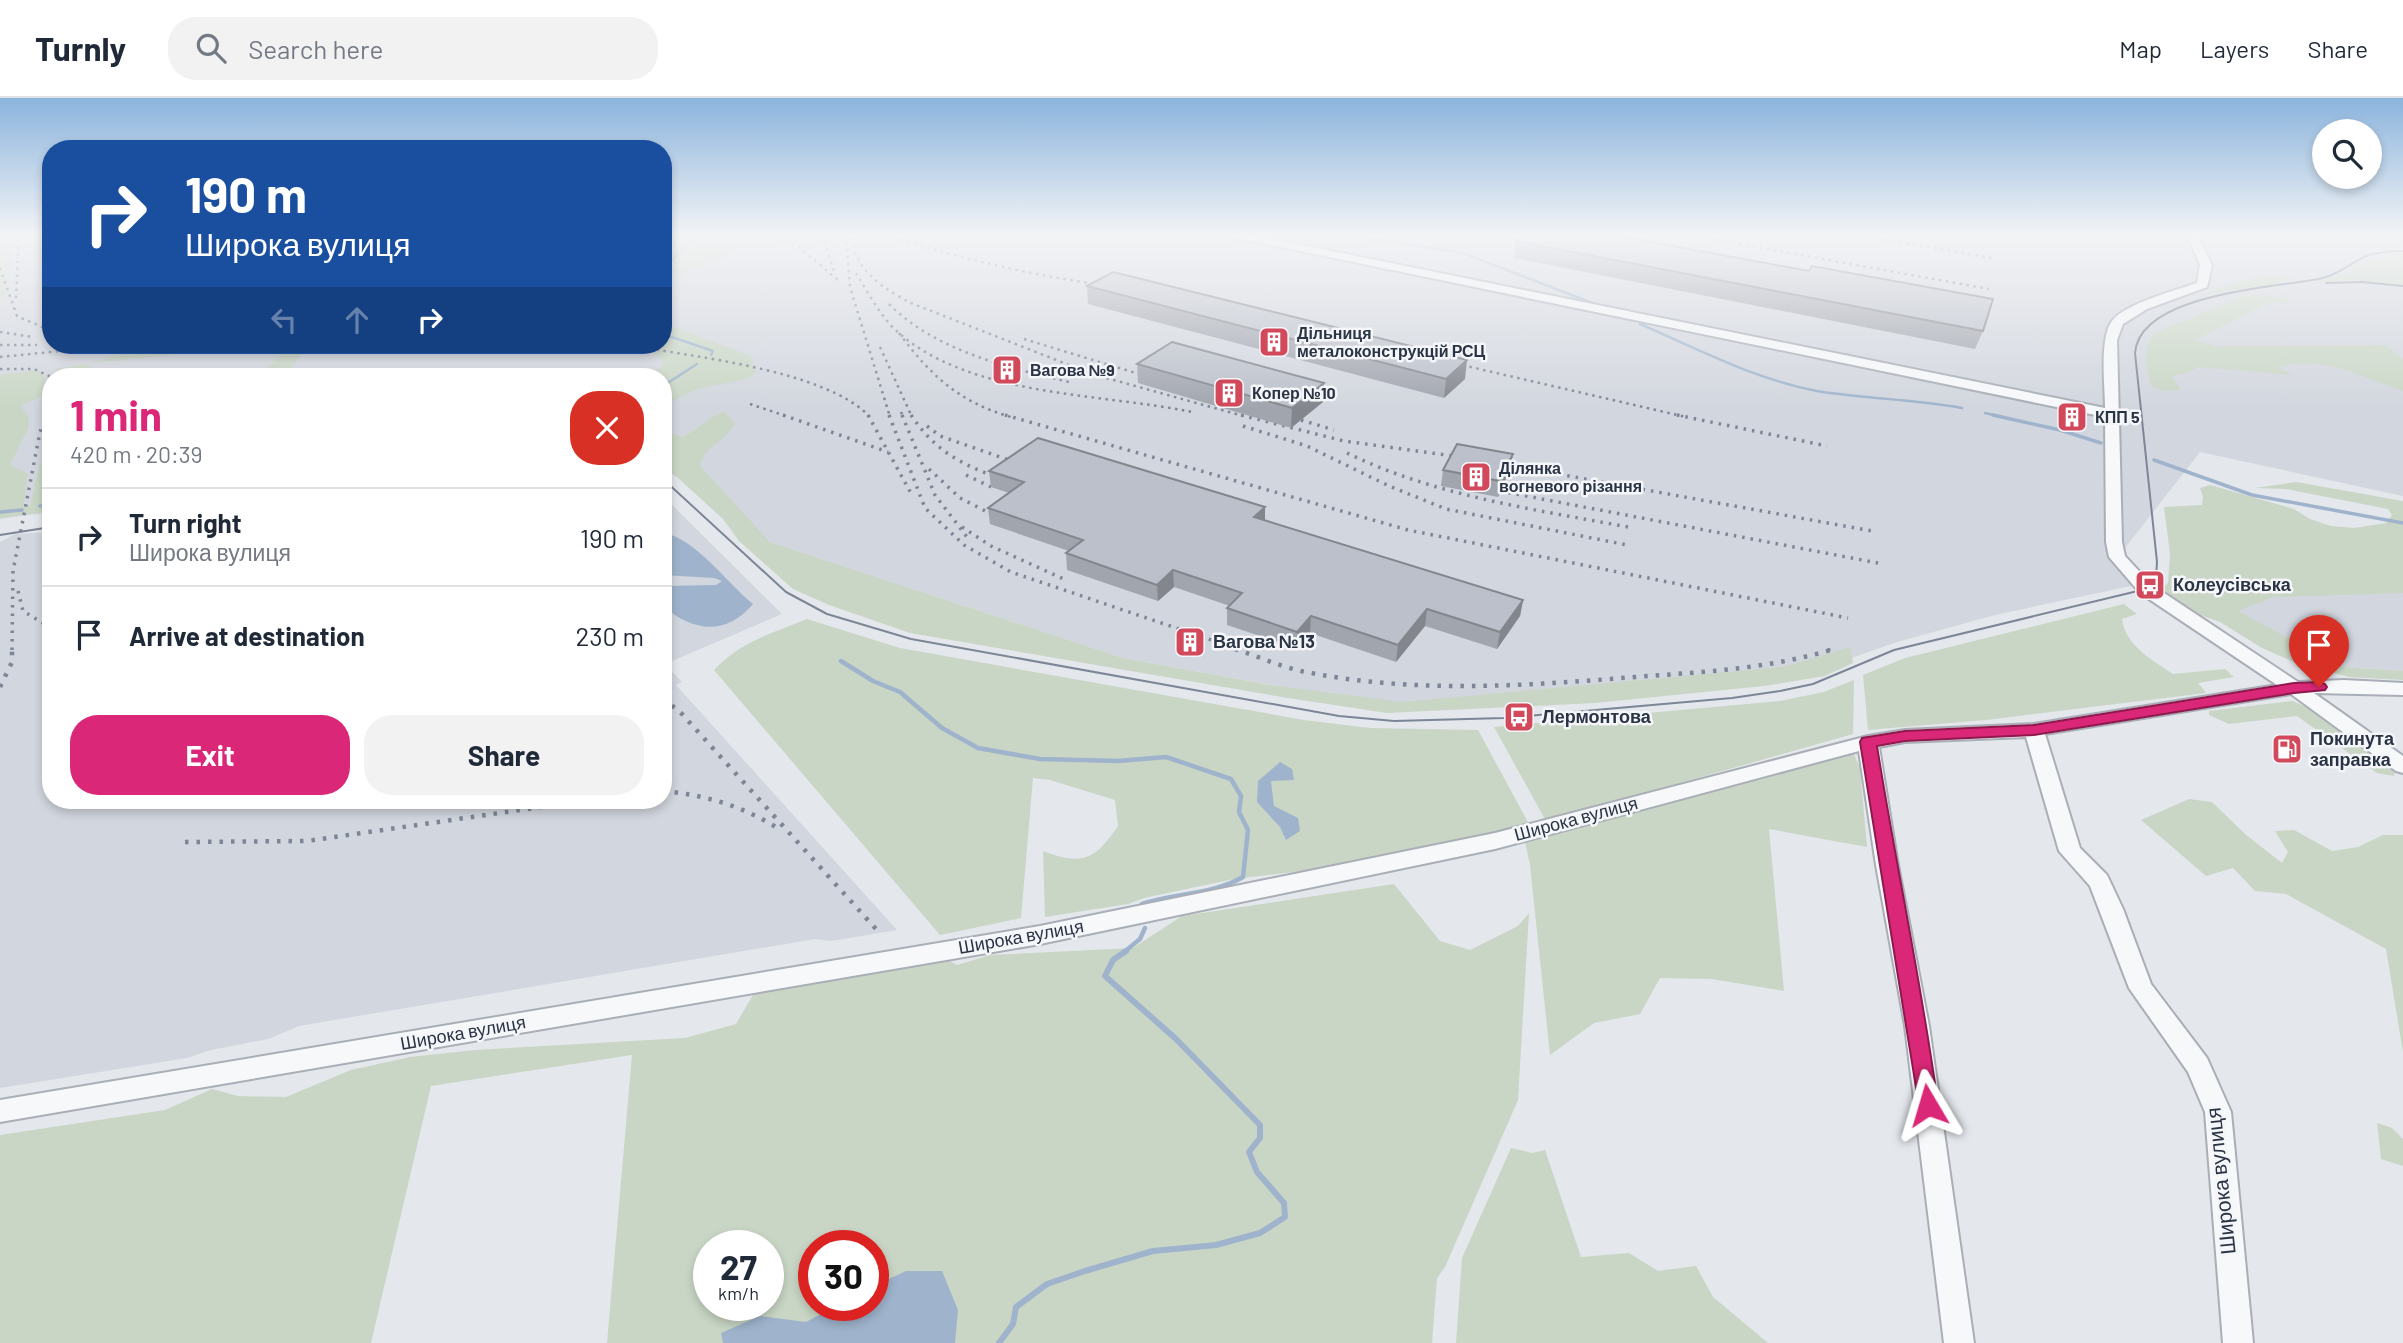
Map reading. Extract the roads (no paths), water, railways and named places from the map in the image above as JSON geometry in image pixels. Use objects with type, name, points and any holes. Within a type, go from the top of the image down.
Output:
[{"type":"street","points":[[1521,293],[2113,414]]},
{"type":"street","points":[[2180,293],[2143,306],[2117,322],[2111,340],[2114,542],[2117,558],[2146,589],[2294,688],[2403,766]]},
{"type":"street","name":"Широка вулиця","points":[[0,1111],[1040,935],[1495,841],[1868,742],[1905,736],[2034,730],[2294,688],[2344,686],[2403,689]]},
{"type":"street","name":"Широка вулиця","points":[[2034,730],[2070,851],[2099,881],[2141,988],[2198,1066],[2218,1112],[2238,1343]]},
{"type":"street","points":[[1868,742],[1887,865],[1917,1026],[1959,1343]]},
{"type":"water","points":[[672,535],[699,553],[753,604],[743,614],[721,626],[698,625],[672,613],[672,586],[716,585],[722,581],[714,578],[672,576]]},
{"type":"water","points":[[1280,762],[1292,769],[1294,780],[1271,781],[1274,806],[1298,818],[1300,831],[1286,840],[1280,827],[1257,802],[1258,781]]},
{"type":"water","points":[[906,1271],[942,1271],[958,1310],[955,1343],[723,1343],[721,1333],[749,1321],[889,1321],[889,1279]]},
{"type":"waterway","points":[[1567,293],[1600,306]]},
{"type":"waterway","points":[[1640,324],[1727,362],[1794,386],[1835,394],[1962,408]]},
{"type":"waterway","points":[[672,337],[713,351],[711,355]]},
{"type":"waterway","points":[[672,380],[697,364]]},
{"type":"waterway","points":[[1985,413],[1993,415]]},
{"type":"waterway","points":[[1993,415],[2060,430],[2101,443]]},
{"type":"waterway","points":[[1993,415],[2001,417]]},
{"type":"waterway","points":[[2154,460],[2252,495],[2403,523]]},
{"type":"waterway","points":[[0,512],[22,510]]},
{"type":"waterway","points":[[841,661],[873,681],[900,692],[942,728],[978,748],[1040,759],[1118,761],[1166,757],[1231,779],[1241,796],[1239,812],[1248,830],[1243,877],[1206,891],[1155,900],[1142,904],[1141,908]]},
{"type":"waterway","points":[[1123,953],[1140,939],[1145,928]]},
{"type":"waterway","points":[[999,1343],[1013,1324],[1016,1307],[1047,1284],[1153,1251],[1216,1245],[1260,1233],[1285,1217],[1284,1203],[1257,1172],[1249,1152],[1260,1138],[1260,1125],[1176,1039],[1105,976],[1113,960],[1126,951]]},
{"type":"tram line","points":[[672,487],[786,592],[827,614],[911,639],[1339,716],[1394,721],[1504,718],[1732,698],[1813,684],[1894,650],[2146,589],[2156,578],[2157,562],[2135,353],[2143,333],[2160,317],[2185,305],[2229,293]]},
{"type":"tram line","points":[[0,535],[42,528]]},
{"type":"railway","points":[[9,293],[17,316],[42,327]]},
{"type":"railway","points":[[16,293],[16,298]]},
{"type":"railway","points":[[852,293],[890,417]]},
{"type":"railway","points":[[869,293],[881,313],[899,333]]},
{"type":"railway","points":[[893,293],[911,303],[1092,374],[1247,417]]},
{"type":"railway","points":[[889,304],[928,334],[973,355],[1069,382]]},
{"type":"railway","points":[[0,332],[33,337]]},
{"type":"railway","points":[[899,333],[930,355],[964,370],[1001,381],[1039,390],[1192,412]]},
{"type":"railway","points":[[899,333],[948,386],[976,404],[1005,415]]},
{"type":"railway","points":[[1024,339],[1149,377]]},
{"type":"railway","points":[[0,345],[37,345]]},
{"type":"railway","points":[[880,347],[911,415]]},
{"type":"railway","points":[[672,352],[791,377],[850,401],[868,416]]},
{"type":"railway","points":[[0,357],[42,353]]},
{"type":"railway","points":[[1449,362],[1680,416]]},
{"type":"railway","points":[[0,369],[34,369],[42,373]]},
{"type":"railway","points":[[750,404],[783,415]]},
{"type":"railway","points":[[901,412],[903,417]]},
{"type":"railway","points":[[783,415],[789,417]]},
{"type":"railway","points":[[783,415],[888,452]]},
{"type":"railway","points":[[889,415],[925,508],[964,545],[1011,572],[1241,650]]},
{"type":"railway","points":[[902,415],[935,495],[967,537]]},
{"type":"railway","points":[[911,415],[920,428],[951,456],[975,469],[1003,479]]},
{"type":"railway","points":[[1005,415],[1408,530],[1848,618]]},
{"type":"railway","points":[[1005,415],[1011,417]]},
{"type":"railway","points":[[1241,415],[1344,441],[1468,458]]},
{"type":"railway","points":[[868,416],[913,497]]},
{"type":"railway","points":[[1680,416],[1827,446]]},
{"type":"railway","points":[[1680,416],[1686,417]]},
{"type":"railway","points":[[1301,420],[1334,430]]},
{"type":"railway","points":[[927,426],[940,436],[1023,465]]},
{"type":"railway","points":[[1243,426],[1307,446],[1389,486],[1446,509],[1627,545]]},
{"type":"railway","points":[[12,650],[13,571],[42,427]]},
{"type":"railway","points":[[1347,453],[1381,468],[1450,491],[1628,527]]},
{"type":"railway","points":[[1492,462],[1872,531]]},
{"type":"railway","points":[[929,469],[960,498],[999,518]]},
{"type":"railway","points":[[966,475],[991,487]]},
{"type":"railway","points":[[1500,491],[1878,563]]},
{"type":"railway","points":[[962,527],[991,546],[1066,580]]},
{"type":"railway","points":[[18,591],[23,611],[42,623]]},
{"type":"railway","points":[[1828,650],[1836,648]]},
{"type":"railway","points":[[1235,649],[1293,669],[1342,678],[1384,683],[1468,686],[1551,683],[1710,671],[1785,661],[1834,649]]},
{"type":"railway","points":[[0,687],[12,662],[12,650]]},
{"type":"railway","points":[[672,706],[876,929]]},
{"type":"railway","points":[[672,792],[723,803],[752,814],[779,829]]},
{"type":"railway","points":[[185,842],[307,841],[527,809]]},
{"type":"place","name":"Дільниця металоконструкцій РСЦ","points":[[1274,342]]},
{"type":"place","name":"Вагова №9","points":[[1007,370]]},
{"type":"place","name":"Копер №10","points":[[1229,393]]},
{"type":"place","name":"КПП 5","points":[[2072,417]]},
{"type":"place","name":"Ділянка вогневого різання","points":[[1476,477]]},
{"type":"place","name":"Колеусівська","points":[[2150,585]]},
{"type":"place","name":"Вагова №13","points":[[1190,642]]},
{"type":"place","name":"Лермонтова","points":[[1519,717]]},
{"type":"place","name":"Покинута заправка","points":[[2287,749]]}]
